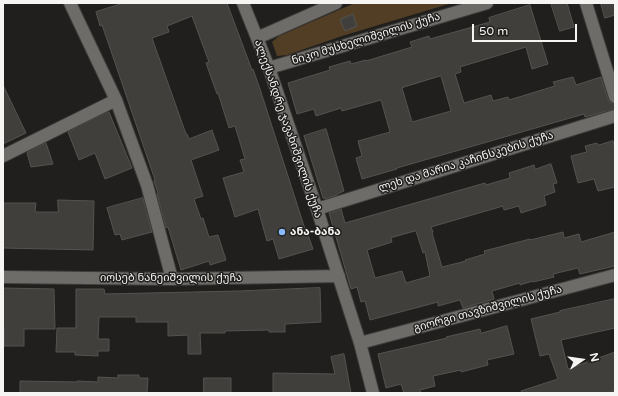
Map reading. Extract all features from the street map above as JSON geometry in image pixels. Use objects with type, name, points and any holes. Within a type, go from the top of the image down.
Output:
[{"type":"street","points":[[70,3],[116,100],[147,185],[172,279]]},
{"type":"street","name":"ალექსანდრე ჯავახიშვილის ქუჩა","points":[[243,3],[268,68],[317,209],[360,343],[373,393]]},
{"type":"street","points":[[257,38],[336,3]]},
{"type":"street","name":"ნიკო მუსხელიშვილის ქუჩა","points":[[268,68],[487,3]]},
{"type":"street","points":[[586,3],[615,97]]},
{"type":"street","points":[[3,156],[116,100]]},
{"type":"street","name":"ლეხ და მარია კაჩინსკების ქუჩა","points":[[317,209],[615,116]]},
{"type":"street","name":"გიორგი თავზიშვილის ქუჩა","points":[[360,343],[615,275]]},
{"type":"street","name":"იოსებ ნანეიშვილის ქუჩა","points":[[3,277],[172,279],[339,276]]},
{"type":"shaded area","points":[[355,3],[452,3],[342,36],[287,55],[277,56],[272,42],[279,36]]},
{"type":"building","points":[[124,3],[227,3],[260,89],[305,229],[313,249],[279,259],[273,239],[267,241],[258,209],[235,217],[223,178],[244,172],[240,160],[245,159],[235,126],[229,128],[218,93],[217,94],[206,63],[209,62],[192,16],[167,26],[169,32],[152,38],[186,134],[189,139],[212,130],[219,150],[191,160],[203,196],[194,199],[201,219],[203,218],[209,237],[218,235],[226,260],[210,265],[209,261],[181,270],[168,227],[166,228],[155,180],[102,25],[100,26],[96,12]]},
{"type":"building","points":[[551,3],[567,3],[574,27],[560,31]]},
{"type":"building","points":[[601,3],[615,3],[615,15],[605,18]]},
{"type":"building","points":[[530,5],[548,64],[532,69],[526,47],[460,67],[461,72],[455,74],[464,103],[491,95],[493,101],[508,97],[509,100],[555,86],[553,82],[573,77],[576,85],[601,77],[608,99],[610,103],[615,104],[615,109],[585,117],[584,114],[362,179],[356,158],[362,156],[358,141],[390,132],[381,100],[342,111],[341,108],[316,116],[314,109],[297,114],[288,83],[330,70],[329,67],[350,61],[351,64],[366,61],[412,47],[410,42],[429,36],[430,39],[490,22],[489,18]],"holes":[[[441,76],[451,111],[412,122],[402,88]]]},
{"type":"building","points":[[353,14],[357,26],[345,31],[340,20]]},
{"type":"building","points":[[3,85],[26,133],[3,144]]},
{"type":"building","points":[[109,112],[132,168],[105,179],[95,153],[79,160],[68,132]]},
{"type":"building","points":[[326,129],[344,191],[325,199],[323,198],[304,136]]},
{"type":"building","points":[[613,141],[615,149],[615,187],[598,191],[594,179],[578,183],[571,156],[587,152],[585,146],[597,143],[598,145]]},
{"type":"building","points":[[46,143],[53,164],[31,167],[27,153]]},
{"type":"building","points":[[551,164],[557,183],[553,184],[555,192],[544,196],[546,205],[521,213],[519,206],[504,210],[503,206],[431,227],[442,267],[466,261],[465,260],[485,254],[484,251],[563,232],[564,238],[579,234],[581,242],[615,232],[615,266],[580,274],[578,268],[553,274],[554,277],[520,285],[520,283],[492,291],[494,299],[463,308],[460,300],[438,306],[438,302],[370,320],[365,301],[361,302],[357,287],[351,289],[329,213],[341,209],[345,223],[485,183],[486,185],[510,178],[509,173],[534,165],[535,169]],"holes":[[[416,231],[423,253],[425,252],[430,276],[406,283],[402,271],[375,278],[367,250],[392,242],[391,238]]]},
{"type":"building","points":[[143,198],[152,232],[122,240],[120,234],[115,235],[107,208]]},
{"type":"building","points":[[58,200],[94,201],[93,250],[3,248],[3,203],[36,203],[35,212],[58,212]]},
{"type":"building","points":[[3,288],[54,289],[55,329],[24,329],[24,346],[4,346]]},
{"type":"building","points":[[320,288],[321,322],[285,324],[285,332],[269,332],[269,330],[200,333],[201,354],[188,354],[188,335],[168,336],[168,322],[136,322],[136,317],[99,317],[98,339],[109,339],[109,351],[98,351],[98,356],[75,355],[75,352],[56,352],[57,328],[76,328],[76,289],[104,289],[105,294]]},
{"type":"building","points":[[615,299],[615,328],[561,340],[568,369],[615,352],[615,391],[610,393],[522,393],[521,391],[558,379],[549,354],[540,356],[531,319]]},
{"type":"building","points":[[507,326],[514,354],[487,360],[488,365],[461,372],[461,370],[433,376],[435,386],[420,390],[421,393],[404,393],[401,384],[386,388],[378,354],[480,329],[481,333]]},
{"type":"building","points":[[344,354],[351,393],[273,393],[273,373],[335,374],[331,357]]},
{"type":"building","points":[[118,375],[139,375],[139,378],[148,378],[147,393],[20,393],[20,381],[98,382],[98,377],[118,378]]},
{"type":"building","points":[[204,378],[231,378],[231,393],[204,393]]},
{"type":"place","name":"ანა-ბანა","points":[[282,232]]}]
